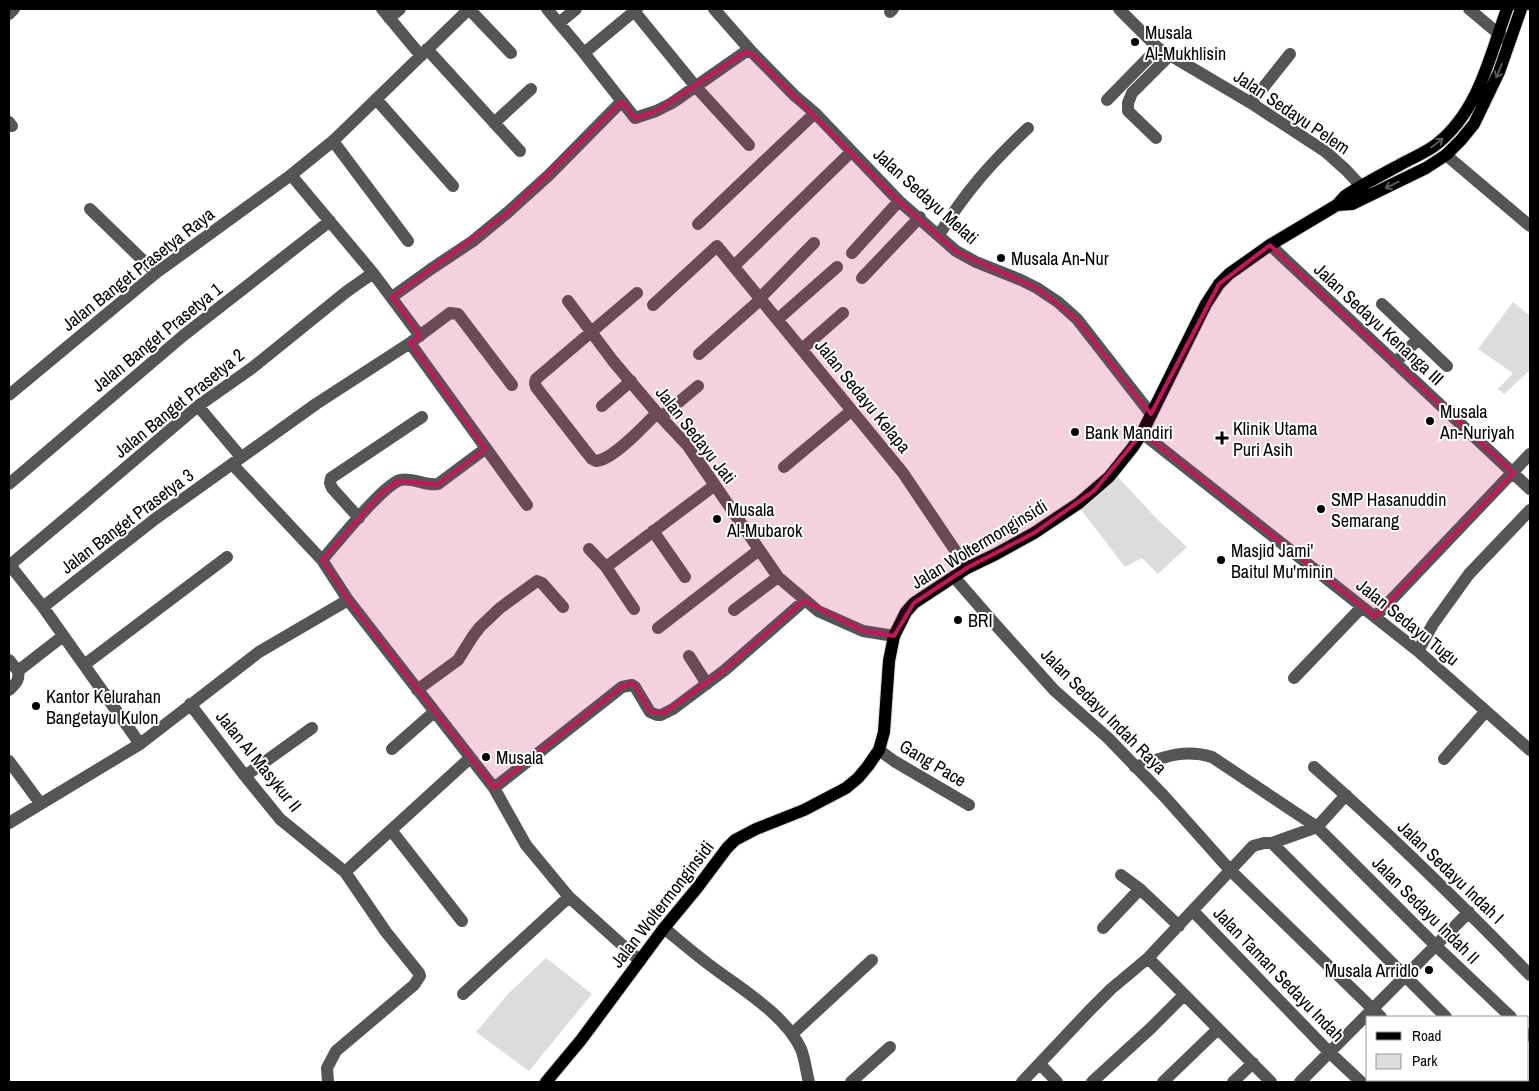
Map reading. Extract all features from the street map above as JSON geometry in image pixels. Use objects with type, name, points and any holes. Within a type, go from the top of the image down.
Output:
[{"type":"main road","name":"Jalan Woltermonginsidi","points":[[546,1082],[581,1040],[664,928],[719,858],[736,840],[756,829],[804,810],[846,788],[863,772],[879,750],[884,732],[889,661],[894,636],[906,612],[914,602],[967,568],[1034,533],[1064,514],[1109,477],[1133,447],[1142,432],[1206,304],[1219,284],[1229,274],[1270,246],[1337,205],[1352,204],[1363,192],[1437,144],[1448,134],[1463,116],[1476,94],[1507,9]]},
{"type":"main road","name":"Jalan Woltermonginsidi","points":[[1363,192],[1426,168],[1446,155],[1474,124],[1499,72],[1521,9]]},
{"type":"main road","points":[[1463,116],[1474,124]]},
{"type":"main road","points":[[1418,156],[1426,168]]},
{"type":"street","points":[[9,14],[14,9]]},
{"type":"street","points":[[400,9],[385,14],[494,122],[520,151]]},
{"type":"street","points":[[469,9],[511,53]]},
{"type":"street","name":"Jalan Banget Prasetya Raya","points":[[9,395],[156,273],[291,175],[333,141],[469,9]]},
{"type":"street","points":[[547,9],[584,53],[620,104],[635,118],[672,103],[745,52],[751,51]]},
{"type":"street","points":[[559,23],[576,9]]},
{"type":"street","name":"Jalan Sedayu Melati","points":[[714,9],[751,51],[794,95],[815,113],[899,201],[920,217],[956,251],[1021,280],[1058,302],[1077,320],[1151,414]]},
{"type":"street","name":"Jalan Sedayu Pelem","points":[[1119,9],[1158,48],[1251,103],[1326,152],[1346,170],[1363,192]]},
{"type":"street","points":[[1469,9],[1510,43]]},
{"type":"street","points":[[584,53],[636,10],[696,88],[749,145]]},
{"type":"street","points":[[1106,100],[1158,48]]},
{"type":"street","points":[[1251,103],[1290,54]]},
{"type":"street","points":[[1156,138],[1128,111],[1128,103],[1132,93],[1170,55]]},
{"type":"street","points":[[494,122],[532,88]]},
{"type":"street","points":[[376,99],[453,186]]},
{"type":"street","points":[[392,297],[473,241],[507,214],[620,104]]},
{"type":"street","points":[[698,224],[815,113]]},
{"type":"street","points":[[939,235],[973,184],[1001,153],[1028,128]]},
{"type":"street","points":[[333,141],[408,241]]},
{"type":"street","points":[[734,266],[852,152]]},
{"type":"street","points":[[1446,155],[1530,226]]},
{"type":"street","points":[[291,175],[392,297],[415,340],[485,449],[527,506]]},
{"type":"street","points":[[852,253],[899,201]]},
{"type":"street","points":[[90,209],[156,273]]},
{"type":"street","points":[[862,278],[920,217]]},
{"type":"street","name":"Jalan Banget Prasetya 1","points":[[9,484],[184,335],[330,221]]},
{"type":"street","points":[[699,354],[760,300],[814,243]]},
{"type":"street","name":"Jalan Sedayu Kelapa","points":[[653,305],[717,246],[903,473],[967,568]]},
{"type":"street","name":"Jalan Sedayu Kenanga III","points":[[1270,246],[1530,490]]},
{"type":"street","points":[[778,319],[837,266]]},
{"type":"street","name":"Jalan Banget Prasetya 2","points":[[9,564],[84,504],[198,406],[252,368],[373,272]]},
{"type":"street","points":[[637,293],[536,378],[536,387],[592,459],[601,461],[698,386]]},
{"type":"street","name":"Jalan Sedayu Jati","points":[[568,301],[613,361],[688,446],[778,577],[818,611],[863,631],[894,636]]},
{"type":"street","points":[[1382,304],[1447,366]]},
{"type":"street","name":"Jalan Banget Prasetya 3","points":[[43,607],[155,519],[348,382],[415,340],[450,313],[458,314],[512,385]]},
{"type":"street","points":[[802,349],[843,313]]},
{"type":"street","points":[[1395,363],[1418,339]]},
{"type":"street","points":[[602,406],[631,381]]},
{"type":"street","points":[[198,406],[237,460],[322,560],[348,600],[494,788],[526,845],[569,898],[640,961]]},
{"type":"street","points":[[784,467],[851,411]]},
{"type":"street","points":[[359,518],[332,488],[331,478],[422,417]]},
{"type":"street","name":"Jalan Sedayu Tugu","points":[[1142,432],[1418,651],[1530,750]]},
{"type":"street","points":[[322,560],[382,492],[398,481],[412,480],[431,486],[438,484],[485,449]]},
{"type":"street","points":[[1375,617],[1530,454]]},
{"type":"street","points":[[606,567],[715,485]]},
{"type":"street","points":[[1418,651],[1433,624],[1468,574],[1530,510]]},
{"type":"street","points":[[653,531],[685,577]]},
{"type":"street","points":[[589,549],[606,567],[634,609]]},
{"type":"street","points":[[658,628],[759,550]]},
{"type":"street","points":[[84,665],[227,557]]},
{"type":"street","points":[[9,564],[43,607],[140,744]]},
{"type":"street","name":"Jalan Sedayu Indah Raya","points":[[954,576],[1054,690],[1108,738],[1136,766],[1230,870],[1377,1014]]},
{"type":"street","points":[[734,610],[778,577]]},
{"type":"street","points":[[417,690],[458,660],[472,636],[480,627],[500,608],[537,581],[542,583],[563,606]]},
{"type":"street","points":[[9,823],[140,744],[259,652],[348,600]]},
{"type":"street","points":[[494,788],[622,687],[632,685],[635,687],[650,712],[657,716],[673,709],[737,660],[804,600]]},
{"type":"street","points":[[1294,678],[1362,607]]},
{"type":"street","points":[[18,671],[63,636]]},
{"type":"street","points":[[689,656],[707,684]]},
{"type":"street","points":[[9,660],[19,675],[17,682],[9,690]]},
{"type":"street","name":"Jalan Al Masykur II","points":[[190,704],[280,819],[345,872],[386,932],[419,973],[420,976],[414,985],[336,1051],[327,1068],[328,1082]]},
{"type":"street","points":[[1444,759],[1486,711]]},
{"type":"street","points":[[392,749],[434,712]]},
{"type":"street","points":[[246,776],[312,728]]},
{"type":"street","name":"Gang Pace","points":[[879,750],[894,761],[969,805]]},
{"type":"street","name":"Jalan Sedayu Indah II","points":[[1136,766],[1174,754],[1196,754],[1212,757],[1317,827],[1435,945],[1510,1016]]},
{"type":"street","points":[[345,872],[470,758]]},
{"type":"street","points":[[9,761],[40,803]]},
{"type":"street","name":"Jalan Sedayu Indah I","points":[[1314,767],[1469,912],[1530,975]]},
{"type":"street","points":[[1022,1082],[1095,1005],[1148,958],[1253,846],[1272,843],[1317,827],[1346,795]]},
{"type":"street","points":[[391,830],[462,921]]},
{"type":"street","points":[[1272,843],[1445,1016]]},
{"type":"street","points":[[1121,875],[1140,889],[1179,926]]},
{"type":"street","points":[[1103,928],[1140,889]]},
{"type":"street","points":[[463,994],[569,898]]},
{"type":"street","name":"Jalan Taman Sedayu Indah","points":[[1193,911],[1329,1052],[1361,1082]]},
{"type":"street","points":[[1377,1014],[1404,976],[1469,912]]},
{"type":"street","points":[[664,928],[715,969],[754,997],[792,1034],[801,1049],[809,1082]]},
{"type":"street","points":[[1148,958],[1271,1082]]},
{"type":"street","points":[[792,1034],[872,960]]},
{"type":"street","points":[[1092,1082],[1184,995]]},
{"type":"street","points":[[1300,1082],[1329,1052],[1366,1023]]},
{"type":"street","points":[[1163,1082],[1218,1029]]},
{"type":"street","points":[[851,1082],[890,1047]]},
{"type":"street","points":[[1233,1082],[1252,1063]]},
{"type":"street","points":[[1040,1064],[1057,1082]]},
{"type":"highlighted area","points":[[745,52],[754,55],[899,201],[956,251],[1037,288],[1077,319],[1151,414],[1219,284],[1270,245],[1514,473],[1375,617],[1142,433],[1094,491],[1034,533],[967,568],[914,603],[894,636],[863,631],[804,601],[725,670],[664,713],[650,712],[633,683],[622,687],[494,788],[348,600],[322,560],[382,492],[398,481],[438,484],[485,449],[410,343],[420,336],[392,297],[507,213],[622,101],[635,118],[656,111]]},
{"type":"green space","points":[[1513,302],[1530,316],[1530,370],[1504,394],[1498,389],[1513,373],[1478,349]]},
{"type":"green space","points":[[1117,476],[1156,518],[1187,547],[1158,574],[1142,558],[1125,567],[1079,507]]},
{"type":"green space","points":[[546,958],[592,994],[529,1071],[476,1032],[508,994]]},
{"type":"place","name":"Musala Al-Mukhlisin","points":[[1135,42]]},
{"type":"place","name":"Musala An-Nur","points":[[1001,258]]},
{"type":"place","name":"Musala An-Nuriyah","points":[[1430,421]]},
{"type":"place","name":"Bank Mandiri","points":[[1075,432]]},
{"type":"place","name":"Klinik Utama Puri Asih","points":[[1222,438]]},
{"type":"place","name":"SMP Hasanuddin Semarang","points":[[1321,509]]},
{"type":"place","name":"Musala Al-Mubarok","points":[[717,519]]},
{"type":"place","name":"Masjid Jami' Baitul Mu'minin","points":[[1221,560]]},
{"type":"place","name":"BRI","points":[[958,620]]},
{"type":"place","name":"Kantor Kelurahan Bangetayu Kulon","points":[[36,706]]},
{"type":"place","name":"Musala","points":[[486,757]]},
{"type":"place","name":"Musala Arridlo","points":[[1429,970]]}]
